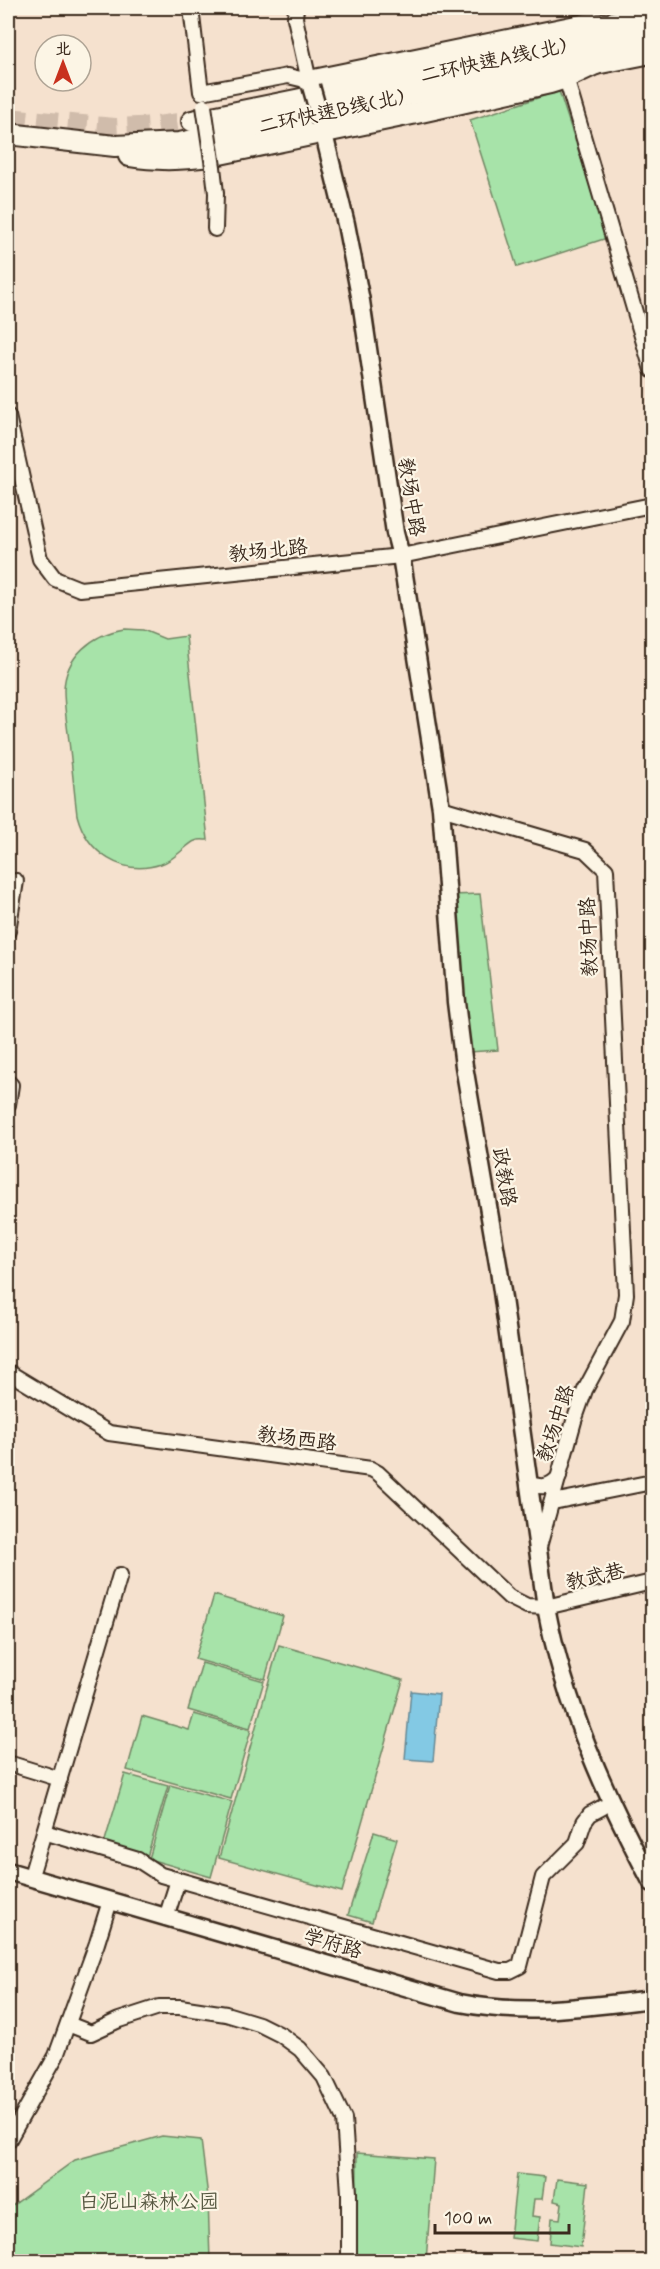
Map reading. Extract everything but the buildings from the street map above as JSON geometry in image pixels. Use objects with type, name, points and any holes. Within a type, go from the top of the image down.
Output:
[{"type":"highway","points":[[310,84],[591,23],[652,28]]},
{"type":"highway","name":"二环快速A线(北)","points":[[199,106],[652,28]]},
{"type":"highway","name":"二环快速B线(北)","points":[[8,134],[115,146],[179,143],[624,50],[652,28]]},
{"type":"highway","points":[[50,140],[142,158],[183,160],[323,128],[567,78],[624,50]]},
{"type":"main road","name":"教场中路","points":[[310,84],[346,224],[361,301],[395,533],[401,556],[441,808]]},
{"type":"main road","name":"政教路","points":[[441,808],[459,1023],[499,1270],[538,1553]]},
{"type":"main road","name":"教场中路","points":[[538,1553],[554,1646],[588,1752],[610,1803],[648,1865],[652,1883]]},
{"type":"main road","name":"学府路","points":[[8,1871],[483,2007],[529,2011],[652,1999]]},
{"type":"street","points":[[191,8],[199,106],[213,167],[216,193],[215,229]]},
{"type":"street","points":[[296,8],[295,18],[310,84]]},
{"type":"street","points":[[589,68],[652,56]]},
{"type":"street","points":[[199,106],[288,76],[310,84]]},
{"type":"street","points":[[567,78],[652,370]]},
{"type":"street","name":"教场北路","points":[[8,416],[40,559],[55,579],[80,589],[401,556],[652,505]]},
{"type":"street","name":"教场中路","points":[[441,808],[585,850],[606,870],[625,1310],[622,1322],[585,1390],[574,1421],[538,1553]]},
{"type":"street","points":[[8,932],[16,881]]},
{"type":"street","points":[[8,1082],[11,1085],[8,1101]]},
{"type":"street","name":"教场西路","points":[[8,1372],[109,1433],[371,1469],[378,1473],[509,1597],[527,1606],[546,1607]]},
{"type":"street","points":[[528,1483],[544,1487],[560,1478]]},
{"type":"street","points":[[553,1503],[652,1482]]},
{"type":"street","points":[[33,1869],[120,1575]]},
{"type":"street","name":"教武巷","points":[[546,1607],[652,1582]]},
{"type":"street","points":[[8,1763],[60,1779]]},
{"type":"street","points":[[44,1832],[138,1860],[161,1875],[499,1971],[510,1971],[520,1966],[529,1957],[543,1877],[577,1843],[584,1822],[590,1814],[603,1807]]},
{"type":"street","points":[[166,1918],[178,1880]]},
{"type":"street","points":[[8,2141],[56,2056],[110,1901]]},
{"type":"street","points":[[68,2024],[91,2033],[119,2020],[159,2007],[191,2008],[226,2013],[259,2024],[281,2035],[300,2049],[324,2077],[344,2119],[349,2193],[349,2262]]},
{"type":"green space","points":[[559,91],[607,238],[517,267],[470,120]]},
{"type":"green space","points":[[124,629],[143,630],[165,639],[186,636],[208,840],[195,841],[166,862],[147,867],[133,867],[108,859],[89,841],[82,829],[77,815],[65,709],[66,678],[75,657],[102,636]]},
{"type":"green space","points":[[480,894],[498,1050],[469,1052],[452,895]]},
{"type":"green space","points":[[214,1595],[283,1616],[265,1679],[195,1659]]},
{"type":"green space","points":[[279,1645],[403,1680],[342,1892],[219,1858]]},
{"type":"green space","points":[[202,1663],[264,1681],[250,1728],[188,1710]]},
{"type":"green space","points":[[194,1714],[251,1730],[231,1799],[127,1770],[142,1716],[189,1730]]},
{"type":"green space","points":[[125,1774],[168,1786],[147,1857],[104,1844]]},
{"type":"green space","points":[[170,1785],[232,1802],[211,1877],[149,1859]]},
{"type":"green space","points":[[374,1832],[397,1839],[372,1922],[348,1915]]},
{"type":"green space","name":"白泥山森林公园","points":[[162,2136],[201,2140],[208,2197],[210,2261],[8,2261],[8,2241],[13,2233],[8,2225],[8,2209],[75,2160]]},
{"type":"green space","points":[[357,2153],[434,2159],[426,2261],[356,2261]]},
{"type":"green space","points":[[517,2174],[545,2177],[542,2199],[534,2199],[532,2216],[540,2217],[537,2241],[510,2238]]},
{"type":"green space","points":[[557,2179],[588,2183],[581,2247],[550,2243],[552,2218],[560,2219],[562,2203],[554,2201]]},
{"type":"water","points":[[411,1691],[439,1694],[433,1761],[405,1759]]},
{"type":"tunnel","points":[[8,118],[115,128],[192,121]]}]
